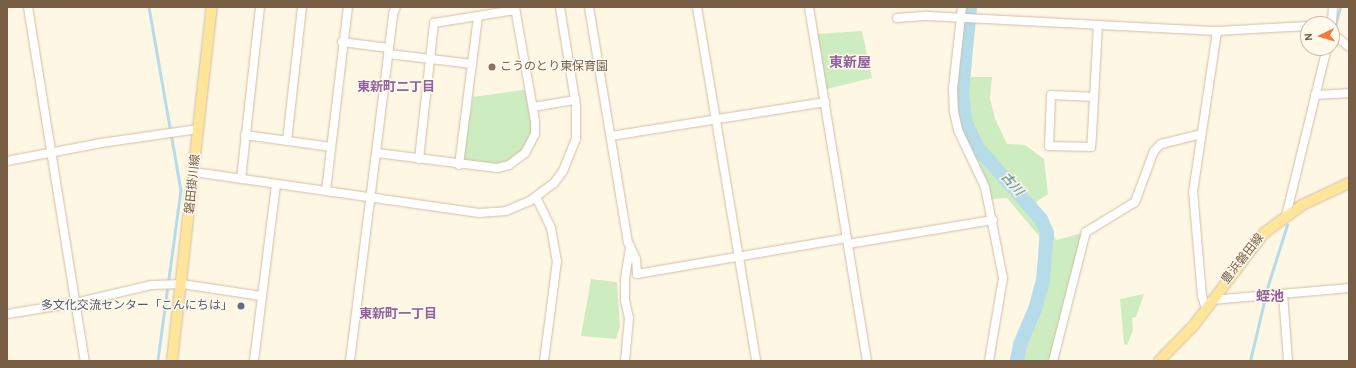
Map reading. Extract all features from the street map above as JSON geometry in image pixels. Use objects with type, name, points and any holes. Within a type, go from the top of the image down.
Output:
[{"type":"main road","name":"磐田掛川線","points":[[172,361],[182,284],[212,7]]},
{"type":"main road","name":"豊浜磐田線","points":[[1159,361],[1194,325],[1264,233],[1286,216],[1349,183]]},
{"type":"street","points":[[28,7],[52,153],[74,303],[85,361]]},
{"type":"street","points":[[240,179],[260,7]]},
{"type":"street","points":[[287,141],[302,7]]},
{"type":"street","points":[[326,191],[342,42],[348,7]]},
{"type":"street","points":[[350,361],[372,198],[389,51],[396,7]]},
{"type":"street","points":[[194,172],[479,213],[506,211],[536,198],[563,171],[573,149],[577,124],[575,100],[560,7]]},
{"type":"street","points":[[589,7],[630,246],[636,259],[637,274],[738,257],[994,220]]},
{"type":"street","points":[[697,7],[756,361]]},
{"type":"street","points":[[809,7],[867,361]]},
{"type":"street","points":[[962,7],[953,88],[954,112],[958,130],[985,187],[994,220],[1004,284],[988,361]]},
{"type":"street","points":[[377,153],[460,165],[497,168],[518,160],[525,153],[534,134],[532,107],[515,9],[434,23],[419,159]]},
{"type":"street","points":[[460,165],[478,16]]},
{"type":"street","points":[[898,18],[961,17],[1217,31],[1300,26]]},
{"type":"street","points":[[1094,97],[1051,95],[1049,146],[1091,147],[1094,97],[1098,25]]},
{"type":"street","points":[[1217,31],[1201,134],[1193,209],[1202,296],[1209,304],[1283,294],[1349,288]]},
{"type":"street","points":[[1340,40],[1349,47]]},
{"type":"street","points":[[342,42],[430,59],[472,64]]},
{"type":"street","points":[[1286,216],[1325,56]]},
{"type":"street","points":[[1315,96],[1349,93]]},
{"type":"street","points":[[532,107],[575,100]]},
{"type":"street","points":[[611,136],[825,102]]},
{"type":"street","points":[[7,161],[198,129]]},
{"type":"street","points":[[1053,361],[1086,232],[1135,202],[1154,151],[1161,144],[1201,134]]},
{"type":"street","points":[[245,135],[331,147]]},
{"type":"street","points":[[254,361],[276,184]]},
{"type":"street","points":[[536,198],[551,228],[557,261],[544,361]]},
{"type":"street","points":[[625,361],[628,318],[625,300],[625,279],[630,246]]},
{"type":"street","points":[[7,314],[74,303],[152,285],[182,284],[261,296]]},
{"type":"street","points":[[1283,294],[1288,361]]},
{"type":"green space","points":[[961,17],[974,18],[968,77],[992,77],[990,98],[995,119],[1007,144],[1025,145],[1044,159],[1048,194],[1036,202],[1056,240],[1086,232],[1054,361],[1009,361],[1030,307],[1038,270],[1039,236],[1007,198],[991,199],[954,108]]},
{"type":"green space","points":[[862,31],[872,78],[823,90],[816,34]]},
{"type":"green space","points":[[529,89],[533,107],[531,144],[525,153],[499,168],[462,165],[473,97]]},
{"type":"green space","points":[[591,279],[617,282],[620,327],[616,339],[581,336]]},
{"type":"green space","points":[[1144,294],[1136,317],[1132,318],[1133,330],[1127,345],[1124,344],[1120,299]]},
{"type":"waterway","points":[[149,7],[181,190],[158,361]]},
{"type":"waterway","name":"古川","points":[[970,7],[962,92],[965,121],[977,147],[1041,219],[1047,233],[1043,281],[1035,309],[1020,345],[1017,361]]},
{"type":"waterway","points":[[1337,16],[1340,7]]},
{"type":"waterway","points":[[1250,361],[1268,285],[1287,225]]},
{"type":"place","name":"こうのとり東保育園","points":[[492,67]]},
{"type":"place","name":"多文化交流センター「こんにちは」","points":[[241,306]]},
{"type":"district","name":"東新屋","points":[[850,63]]},
{"type":"district","name":"東新町二丁目","points":[[396,88]]},
{"type":"district","name":"蛭池","points":[[1270,297]]},
{"type":"district","name":"東新町一丁目","points":[[398,315]]}]
